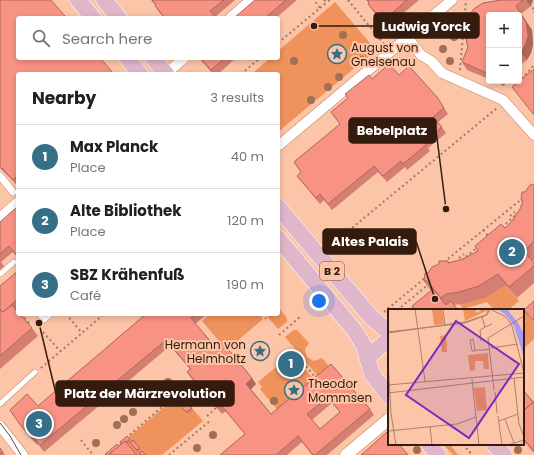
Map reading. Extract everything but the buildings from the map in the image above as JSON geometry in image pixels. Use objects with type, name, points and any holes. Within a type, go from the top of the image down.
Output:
[{"type":"main road","points":[[78,0],[91,16]]},
{"type":"main road","points":[[104,0],[117,16]]},
{"type":"main road","points":[[129,60],[138,72]]},
{"type":"main road","points":[[155,60],[167,72]]},
{"type":"main road","name":"B 2","points":[[280,209],[374,320],[388,331]]},
{"type":"main road","name":"B 2","points":[[280,240],[353,328],[363,343],[372,374],[388,395]]},
{"type":"main road","points":[[367,358],[388,340]]},
{"type":"main road","points":[[430,445],[438,455]]},
{"type":"main road","points":[[495,445],[504,455]]},
{"type":"street","points":[[232,16],[251,0]]},
{"type":"street","points":[[280,144],[452,0]]},
{"type":"street","points":[[408,38],[421,55],[431,61],[442,73],[503,100],[534,136]]},
{"type":"street","points":[[167,72],[182,60]]},
{"type":"street","points":[[0,176],[13,192]]},
{"type":"street","points":[[0,218],[16,204]]},
{"type":"street","points":[[346,455],[388,420]]},
{"type":"street","points":[[0,426],[23,455]]},
{"type":"lane","points":[[0,274],[14,262]]},
{"type":"lane","points":[[41,316],[44,320],[49,316]]},
{"type":"lane","points":[[0,404],[35,372]]},
{"type":"path","points":[[314,0],[320,8]]},
{"type":"path","points":[[280,41],[320,8],[326,1],[330,0]]},
{"type":"path","points":[[348,0],[386,46]]},
{"type":"path","points":[[459,81],[466,0]]},
{"type":"path","points":[[534,8],[532,9],[534,12]]},
{"type":"path","points":[[243,72],[258,60]]},
{"type":"path","points":[[522,80],[534,65]]},
{"type":"path","points":[[318,255],[500,106]]},
{"type":"path","points":[[442,264],[523,198]]},
{"type":"path","points":[[501,228],[521,210]]},
{"type":"path","points":[[510,216],[515,212]]},
{"type":"path","points":[[483,230],[493,242]]},
{"type":"path","points":[[461,261],[478,247]]},
{"type":"path","points":[[459,258],[464,254]]},
{"type":"path","points":[[374,320],[425,278]]},
{"type":"path","points":[[401,307],[433,280]]},
{"type":"path","points":[[23,316],[29,324],[33,320]]},
{"type":"path","points":[[68,316],[82,333]]},
{"type":"path","points":[[35,372],[102,316]]},
{"type":"path","points":[[280,335],[301,316]]},
{"type":"path","points":[[43,332],[60,351]]},
{"type":"path","points":[[293,351],[320,383]]},
{"type":"path","points":[[124,440],[195,382]]},
{"type":"path","points":[[207,416],[216,408]]},
{"type":"path","points":[[169,455],[211,420]]},
{"type":"path","points":[[81,440],[93,455]]},
{"type":"path","points":[[464,445],[472,455]]},
{"type":"shaded area","points":[[335,2],[376,50],[280,130],[280,72],[254,72],[268,60],[280,60],[280,49]]},
{"type":"shaded area","points":[[506,285],[519,301],[509,309],[493,309],[487,302],[463,309],[459,304],[484,298]]},
{"type":"shaded area","points":[[524,308],[527,311],[526,312],[534,322],[534,339],[525,347],[524,322],[526,321],[524,319]]},
{"type":"shaded area","points":[[280,309],[287,318],[287,322],[278,329],[267,316],[280,316]]},
{"type":"shaded area","points":[[208,316],[261,316],[263,319],[229,348],[226,344],[223,346],[202,321]]},
{"type":"shaded area","points":[[294,330],[297,330],[309,343],[305,349],[307,357],[314,361],[322,358],[332,370],[320,379],[285,337]]},
{"type":"shaded area","points":[[292,354],[317,383],[280,413],[260,389],[262,387],[258,382]]},
{"type":"shaded area","points":[[180,394],[203,421],[162,455],[107,455]]},
{"type":"shaded area","points":[[444,445],[451,445],[458,455],[453,455]]},
{"type":"tram line","points":[[0,423],[10,436],[21,455]]},
{"type":"place","name":"Ludwig Yorck","points":[[314,26]]},
{"type":"place","name":"August von Gneisenau","points":[[337,54]]},
{"type":"place","name":"Bebelplatz","points":[[446,209]]},
{"type":"place","name":"Alte Bibliothek","points":[[512,252]]},
{"type":"place","name":"Altes Palais","points":[[435,299]]},
{"type":"place","name":"Platz der Märzrevolution","points":[[39,323]]},
{"type":"place","name":"Hermann von Helmholtz","points":[[260,351]]},
{"type":"place","name":"Max Planck","points":[[291,364]]},
{"type":"place","name":"Theodor Mommsen","points":[[294,390]]},
{"type":"place","name":"SBZ Krähenfuß","points":[[39,424]]}]
